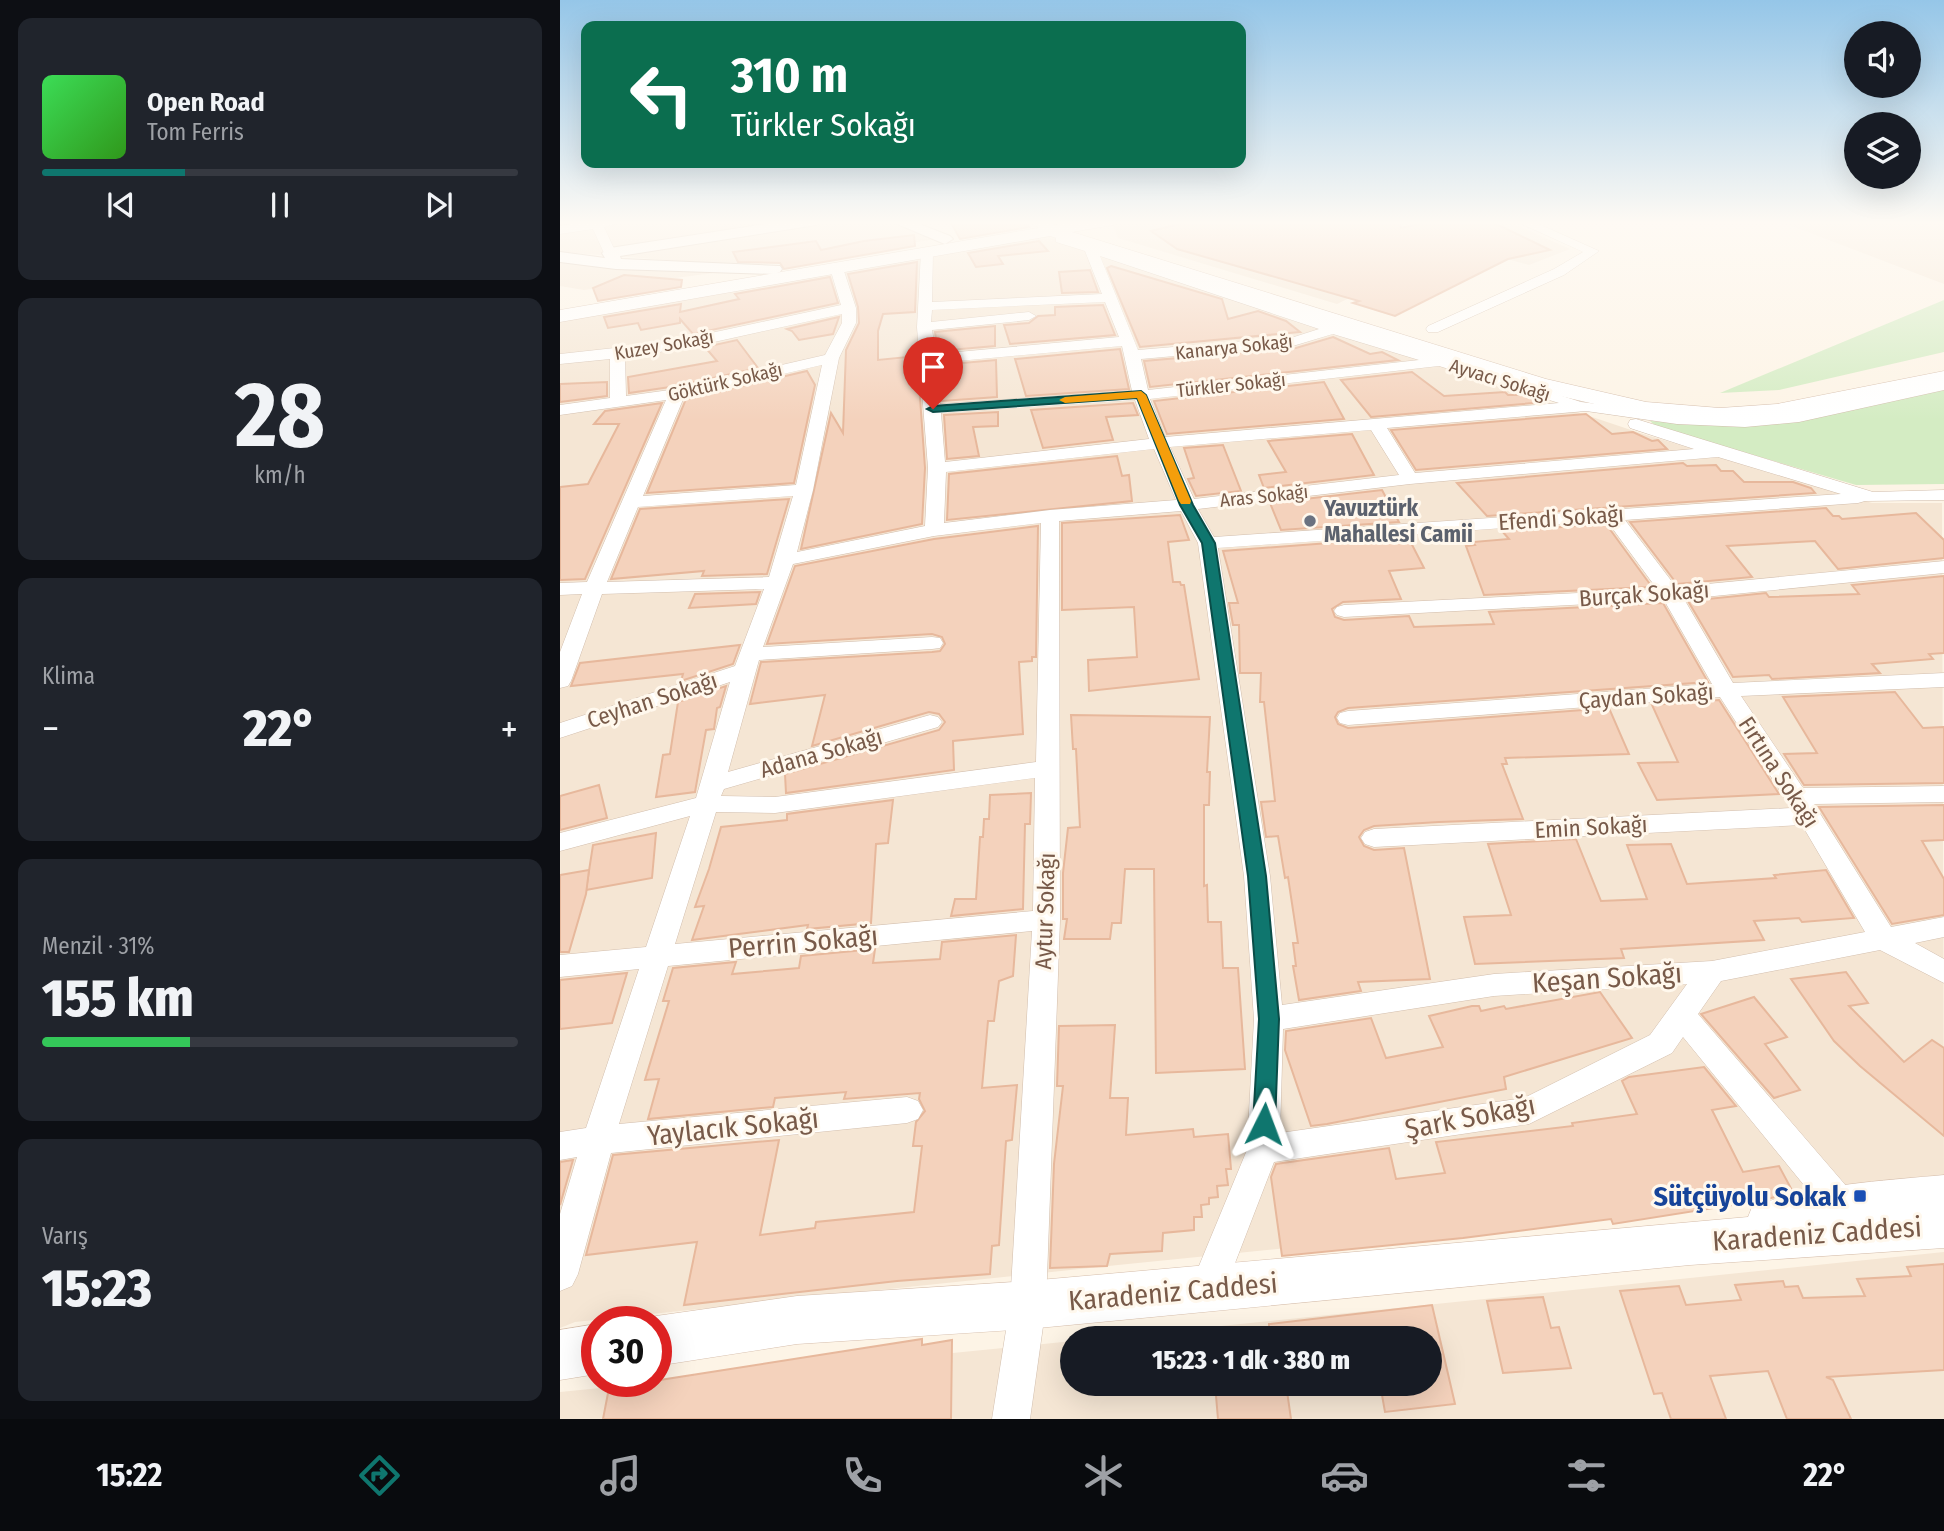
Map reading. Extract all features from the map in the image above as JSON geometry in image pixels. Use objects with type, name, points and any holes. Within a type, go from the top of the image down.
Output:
[{"type":"main road","points":[[560,306],[669,287]]},
{"type":"main road","points":[[560,316],[726,287]]},
{"type":"main road","points":[[1234,287],[1552,388],[1620,404],[1718,415],[1757,413],[1798,408],[1944,377]]},
{"type":"main road","name":"Ayvacı Sokağı","points":[[1273,287],[1559,377],[1665,398],[1738,401],[1777,397],[1944,359]]},
{"type":"main road","name":"Karadeniz Caddesi","points":[[1690,1243],[1842,1206],[1944,1196]]},
{"type":"main road","name":"Karadeniz Caddesi","points":[[672,1339],[797,1320],[1028,1305],[1690,1243],[1944,1226]]},
{"type":"main road","points":[[560,1355],[581,1352]]},
{"type":"street","points":[[560,1274],[597,1140],[709,794],[748,662],[785,560],[804,490],[831,358],[849,323],[849,308],[843,287]]},
{"type":"street","points":[[926,287],[924,327],[937,468],[934,530]]},
{"type":"street","points":[[1108,287],[1130,348],[1141,395],[1159,443],[1174,471],[1186,505],[1208,543],[1257,876],[1269,1019],[1263,1150],[1207,1290]]},
{"type":"street","name":"Ayvacı Sokağı","points":[[1232,287],[1333,329],[1872,498],[1944,495]]},
{"type":"street","points":[[1433,329],[1525,287]]},
{"type":"street","points":[[925,306],[1110,298]]},
{"type":"street","name":"Kuzey Sokağı","points":[[560,359],[715,337],[849,308]]},
{"type":"street","points":[[924,327],[1029,316]]},
{"type":"street","name":"Kanarya Sokağı","points":[[929,359],[1296,341],[1333,329]]},
{"type":"street","points":[[617,353],[618,403]]},
{"type":"street","name":"Göktürk Sokağı","points":[[560,410],[677,394],[831,358]]},
{"type":"street","name":"Türkler Sokağı","points":[[933,409],[1141,395],[1445,362]]},
{"type":"street","points":[[937,468],[1159,443],[1586,407],[1677,419],[1745,422],[1799,417],[1944,385]]},
{"type":"street","points":[[560,681],[594,589],[677,394]]},
{"type":"street","points":[[1376,424],[1410,479]]},
{"type":"street","name":"Aras Sokağı","points":[[785,560],[934,530],[1050,516],[1186,505],[1410,479],[1719,452]]},
{"type":"street","points":[[630,502],[804,490]]},
{"type":"street","name":"Efendi Sokağı","points":[[1208,543],[1872,498]]},
{"type":"street","name":"Fırtına Sokağı","points":[[1612,515],[1671,594],[1726,690],[1884,939],[1944,972]]},
{"type":"street","name":"Aytur Sokağı","points":[[1011,1419],[1028,1305],[1046,920],[1050,516]]},
{"type":"street","name":"Burçak Sokağı","points":[[1344,611],[1671,594],[1944,567]]},
{"type":"street","points":[[560,589],[775,583]]},
{"type":"street","name":"Ceyhan Sokağı","points":[[560,731],[748,662],[932,643]]},
{"type":"street","name":"Çaydan Sokağı","points":[[1348,718],[1726,690],[1944,680]]},
{"type":"street","name":"Adana Sokağı","points":[[560,842],[930,722]]},
{"type":"street","points":[[709,794],[775,805],[1048,768]]},
{"type":"street","name":"Emin Sokağı","points":[[1374,838],[1944,794]]},
{"type":"street","name":"Perrin Sokağı","points":[[560,966],[1046,920]]},
{"type":"street","name":"Keşan Sokağı","points":[[1269,1019],[1493,985],[1712,972],[1944,927]]},
{"type":"street","name":"Şark Sokağı","points":[[1263,1150],[1529,1111],[1661,1044],[1712,972]]},
{"type":"street","points":[[1681,1014],[1842,1206]]},
{"type":"street","name":"Yaylacık Sokağı","points":[[560,1146],[597,1140],[907,1110]]},
{"type":"shaded area","points":[[567,287],[605,287],[584,290]]},
{"type":"shaded area","points":[[755,287],[1203,287],[1640,433],[1872,503],[1942,503],[1944,1182],[672,1312],[672,1306],[581,1306],[581,1321],[560,1328],[560,321]]},
{"type":"shaded area","points":[[1281,287],[1371,287],[1337,304]]},
{"type":"shaded area","points":[[1944,1252],[1944,1419],[560,1419],[560,1392],[581,1390],[581,1397],[672,1397],[672,1381],[1060,1342],[1060,1396],[1442,1396],[1442,1326],[1221,1326]]},
{"type":"green space","points":[[1944,300],[1944,352],[1779,390],[1720,393]]},
{"type":"green space","points":[[1944,388],[1944,484],[1856,485],[1657,427],[1650,421],[1715,425]]},
{"type":"building","points":[[595,287],[680,287],[598,301]]},
{"type":"building","points":[[773,287],[833,287],[838,303],[693,334],[680,319],[680,323],[641,330],[638,323],[608,328],[604,317],[681,304],[680,312],[739,299],[735,294]]},
{"type":"building","points":[[852,287],[916,287],[915,312],[883,314],[878,331],[878,360],[917,356],[925,468],[922,524],[801,549],[831,413],[843,433],[846,350],[859,323]]},
{"type":"building","points":[[1061,287],[1096,287],[1098,292],[1062,293]]},
{"type":"building","points":[[1115,287],[1182,287],[1222,299],[1228,319],[1258,311],[1286,321],[1300,332],[1140,347]]},
{"type":"building","points":[[1311,287],[1452,287],[1395,316],[1353,303],[1359,301]]},
{"type":"building","points":[[1103,305],[1115,335],[1010,344],[1004,325],[1029,323],[1038,316],[1055,315],[1055,307]]},
{"type":"building","points":[[839,317],[833,334],[799,340],[787,329]]},
{"type":"building","points":[[995,326],[995,346],[938,351],[935,332]]},
{"type":"building","points":[[1333,337],[1370,354],[1382,352],[1398,360],[1150,387],[1144,361],[1296,348]]},
{"type":"building","points":[[737,340],[758,368],[677,386],[629,393],[628,377],[717,361],[705,347]]},
{"type":"building","points":[[1120,349],[1129,389],[1026,396],[1015,359]]},
{"type":"building","points":[[996,360],[997,397],[942,401],[940,365]]},
{"type":"building","points":[[807,371],[815,385],[794,483],[647,493],[686,399]]},
{"type":"building","points":[[1412,372],[1444,396],[1505,392],[1508,395],[1525,395],[1545,402],[1371,417],[1341,380]]},
{"type":"building","points":[[607,382],[607,396],[560,402],[560,384]]},
{"type":"building","points":[[1324,382],[1344,419],[1167,434],[1154,401]]},
{"type":"building","points":[[662,403],[585,579],[560,580],[560,487],[588,484],[619,424],[594,424],[605,411]]},
{"type":"building","points":[[1133,403],[1138,415],[1106,417],[1113,440],[1043,448],[1031,410]]},
{"type":"building","points":[[998,412],[998,426],[973,427],[979,456],[947,459],[944,415]]},
{"type":"building","points":[[1586,414],[1612,434],[1633,432],[1652,441],[1658,440],[1667,449],[1416,470],[1391,430]]},
{"type":"building","points":[[1352,434],[1374,475],[1264,488],[1259,475],[1286,472],[1268,441]]},
{"type":"building","points":[[1223,445],[1241,491],[1196,496],[1188,479],[1194,478],[1184,448]]},
{"type":"building","points":[[1117,456],[1122,476],[1129,475],[1132,501],[947,520],[949,474]]},
{"type":"building","points":[[1683,463],[1687,466],[1716,465],[1721,471],[1733,471],[1744,482],[1793,482],[1811,488],[1815,493],[1487,516],[1457,483]]},
{"type":"building","points":[[1382,490],[1399,522],[1281,530],[1270,503]]},
{"type":"building","points":[[789,499],[767,574],[702,576],[704,571],[611,579],[640,509]]},
{"type":"building","points":[[1826,508],[1833,516],[1842,519],[1916,513],[1944,540],[1944,558],[1838,569],[1815,541],[1727,546],[1752,577],[1677,584],[1630,522]]},
{"type":"building","points":[[1180,515],[1189,540],[1168,542],[1173,582],[1184,585],[1199,679],[1089,691],[1088,660],[1137,657],[1134,607],[1062,610],[1062,523]]},
{"type":"building","points":[[1606,524],[1652,587],[1484,595],[1466,546],[1475,545],[1473,542],[1509,539],[1502,531]]},
{"type":"building","points":[[1038,526],[1036,657],[1032,657],[1032,661],[1019,662],[1023,734],[953,741],[954,770],[786,793],[785,774],[939,730],[945,722],[939,714],[929,712],[812,746],[825,695],[750,704],[761,662],[932,652],[940,651],[945,644],[942,637],[932,634],[767,644],[795,566],[934,539]]},
{"type":"building","points":[[1408,537],[1424,568],[1389,571],[1401,599],[1343,602],[1332,609],[1335,617],[1344,620],[1409,616],[1414,627],[1494,624],[1489,612],[1663,603],[1708,682],[1348,708],[1338,712],[1335,717],[1338,724],[1348,728],[1609,708],[1629,754],[1505,758],[1507,764],[1502,764],[1523,819],[1374,826],[1364,830],[1359,837],[1364,846],[1374,850],[1404,848],[1430,979],[1358,982],[1361,991],[1299,1000],[1293,966],[1296,966],[1293,943],[1298,943],[1288,877],[1285,878],[1278,836],[1266,837],[1261,802],[1275,801],[1264,702],[1260,702],[1261,673],[1240,673],[1239,625],[1233,625],[1229,603],[1238,603],[1223,551]]},
{"type":"building","points":[[1944,576],[1944,653],[1929,654],[1933,659],[1872,664],[1880,673],[1772,679],[1769,675],[1733,677],[1688,601],[1766,593],[1769,597],[1859,594],[1852,585]]},
{"type":"building","points":[[760,592],[756,604],[689,608],[695,594]]},
{"type":"building","points":[[740,645],[733,664],[681,681],[683,674],[571,686],[580,663]]},
{"type":"building","points":[[726,686],[720,707],[717,708],[714,729],[706,730],[695,792],[656,797],[663,755],[670,754],[678,702]]},
{"type":"building","points":[[1895,692],[1923,728],[1944,727],[1944,783],[1804,785],[1784,754],[1817,753],[1783,697]]},
{"type":"building","points":[[1719,700],[1779,794],[1657,800],[1638,763],[1678,762],[1652,705]]},
{"type":"building","points":[[1071,715],[1210,717],[1207,772],[1210,772],[1209,805],[1204,805],[1204,886],[1207,885],[1208,922],[1221,922],[1223,968],[1238,968],[1245,1069],[1156,1073],[1154,869],[1125,869],[1121,923],[1112,923],[1110,939],[1064,939],[1067,919],[1063,919],[1063,873],[1068,828],[1080,827],[1076,749],[1073,749]]},
{"type":"building","points":[[599,785],[607,818],[560,830],[560,796]]},
{"type":"building","points":[[1031,793],[1030,824],[1025,824],[1023,909],[951,916],[955,899],[976,899],[980,837],[983,837],[984,819],[989,819],[990,795]]},
{"type":"building","points":[[893,800],[888,843],[876,844],[871,923],[807,929],[808,925],[692,940],[704,906],[695,907],[721,827],[787,820],[787,814]]},
{"type":"building","points":[[1944,805],[1944,840],[1922,841],[1944,879],[1944,915],[1892,924],[1819,807]]},
{"type":"building","points":[[656,833],[652,878],[586,890],[593,845]]},
{"type":"building","points":[[1576,839],[1601,901],[1647,899],[1627,845],[1671,844],[1687,884],[1776,878],[1774,875],[1826,870],[1854,918],[1802,922],[1799,918],[1754,921],[1764,940],[1621,949],[1624,958],[1475,964],[1464,917],[1511,915],[1488,844]]},
{"type":"building","points":[[589,870],[586,894],[569,952],[560,952],[560,875]]},
{"type":"building","points":[[1016,935],[1013,976],[999,981],[994,1021],[988,1021],[982,1088],[1017,1085],[1012,1140],[1006,1141],[999,1245],[992,1246],[990,1274],[897,1281],[684,1305],[697,1242],[586,1255],[613,1155],[779,1140],[760,1235],[815,1228],[816,1222],[914,1212],[922,1146],[913,1146],[916,1122],[925,1111],[919,1099],[920,1093],[844,1099],[846,1092],[775,1098],[773,1107],[648,1119],[659,1079],[645,1080],[669,1001],[663,1001],[673,968],[736,962],[732,974],[799,968],[801,956],[875,949],[873,963],[940,959],[942,942]]},
{"type":"building","points":[[1846,972],[1868,1003],[1849,1006],[1904,1062],[1932,1040],[1944,1048],[1944,1136],[1834,1041],[1791,979]]},
{"type":"building","points":[[627,973],[612,1023],[560,1029],[560,980]]},
{"type":"building","points":[[1600,992],[1632,1038],[1504,1077],[1506,1089],[1327,1124],[1311,1126],[1285,1050],[1286,1031],[1371,1018],[1386,1058],[1443,1047],[1429,1016],[1472,1006],[1479,1006],[1481,1011],[1504,1006],[1506,1009]]},
{"type":"building","points":[[1754,997],[1787,1037],[1765,1044],[1800,1090],[1774,1098],[1701,1014]]},
{"type":"building","points":[[1115,1025],[1110,1098],[1128,1098],[1126,1135],[1193,1129],[1194,1137],[1228,1134],[1231,1169],[1226,1169],[1228,1185],[1217,1186],[1218,1197],[1209,1198],[1209,1204],[1201,1205],[1202,1217],[1194,1217],[1194,1230],[1163,1233],[1162,1251],[1110,1254],[1107,1266],[1050,1268],[1054,1164],[1063,1086],[1057,1086],[1059,1026]]},
{"type":"building","points":[[1704,1067],[1736,1106],[1712,1110],[1743,1172],[1779,1166],[1793,1192],[1764,1200],[1613,1224],[1611,1219],[1463,1238],[1282,1256],[1271,1177],[1276,1164],[1389,1148],[1396,1179],[1445,1173],[1436,1142],[1573,1126],[1572,1123],[1637,1114],[1622,1081],[1629,1077]]},
{"type":"building","points":[[573,1160],[560,1205],[560,1162]]},
{"type":"building","points":[[1944,1264],[1944,1370],[1826,1377],[1833,1380],[1851,1419],[1787,1419],[1768,1371],[1710,1376],[1726,1419],[1671,1419],[1662,1393],[1654,1394],[1620,1291],[1679,1286],[1686,1305],[1741,1300],[1735,1285],[1783,1281],[1785,1287],[1798,1286],[1803,1298],[1865,1296],[1857,1279],[1911,1276],[1907,1267]]},
{"type":"building","points":[[1543,1297],[1551,1328],[1559,1327],[1571,1368],[1503,1373],[1487,1301]]},
{"type":"building","points":[[1432,1305],[1437,1326],[1269,1326]]},
{"type":"building","points":[[922,1339],[922,1345],[952,1340],[951,1419],[603,1419],[607,1397],[672,1397],[672,1378]]},
{"type":"building","points":[[1442,1348],[1455,1404],[1385,1412],[1382,1396],[1442,1396]]},
{"type":"building","points":[[1216,1396],[1288,1396],[1291,1419],[1218,1419]]},
{"type":"slow traffic","points":[[1065,400],[1141,395],[1185,501]]},
{"type":"place","name":"Yavuztürk Mahallesi Camii","points":[[1310,521]]},
{"type":"place","name":"Sütçüyolu Sokak","points":[[1860,1196]]},
{"type":"route","points":[[933,409],[1141,395],[1186,505],[1208,543],[1257,876],[1269,1019],[1264,1124]]}]
